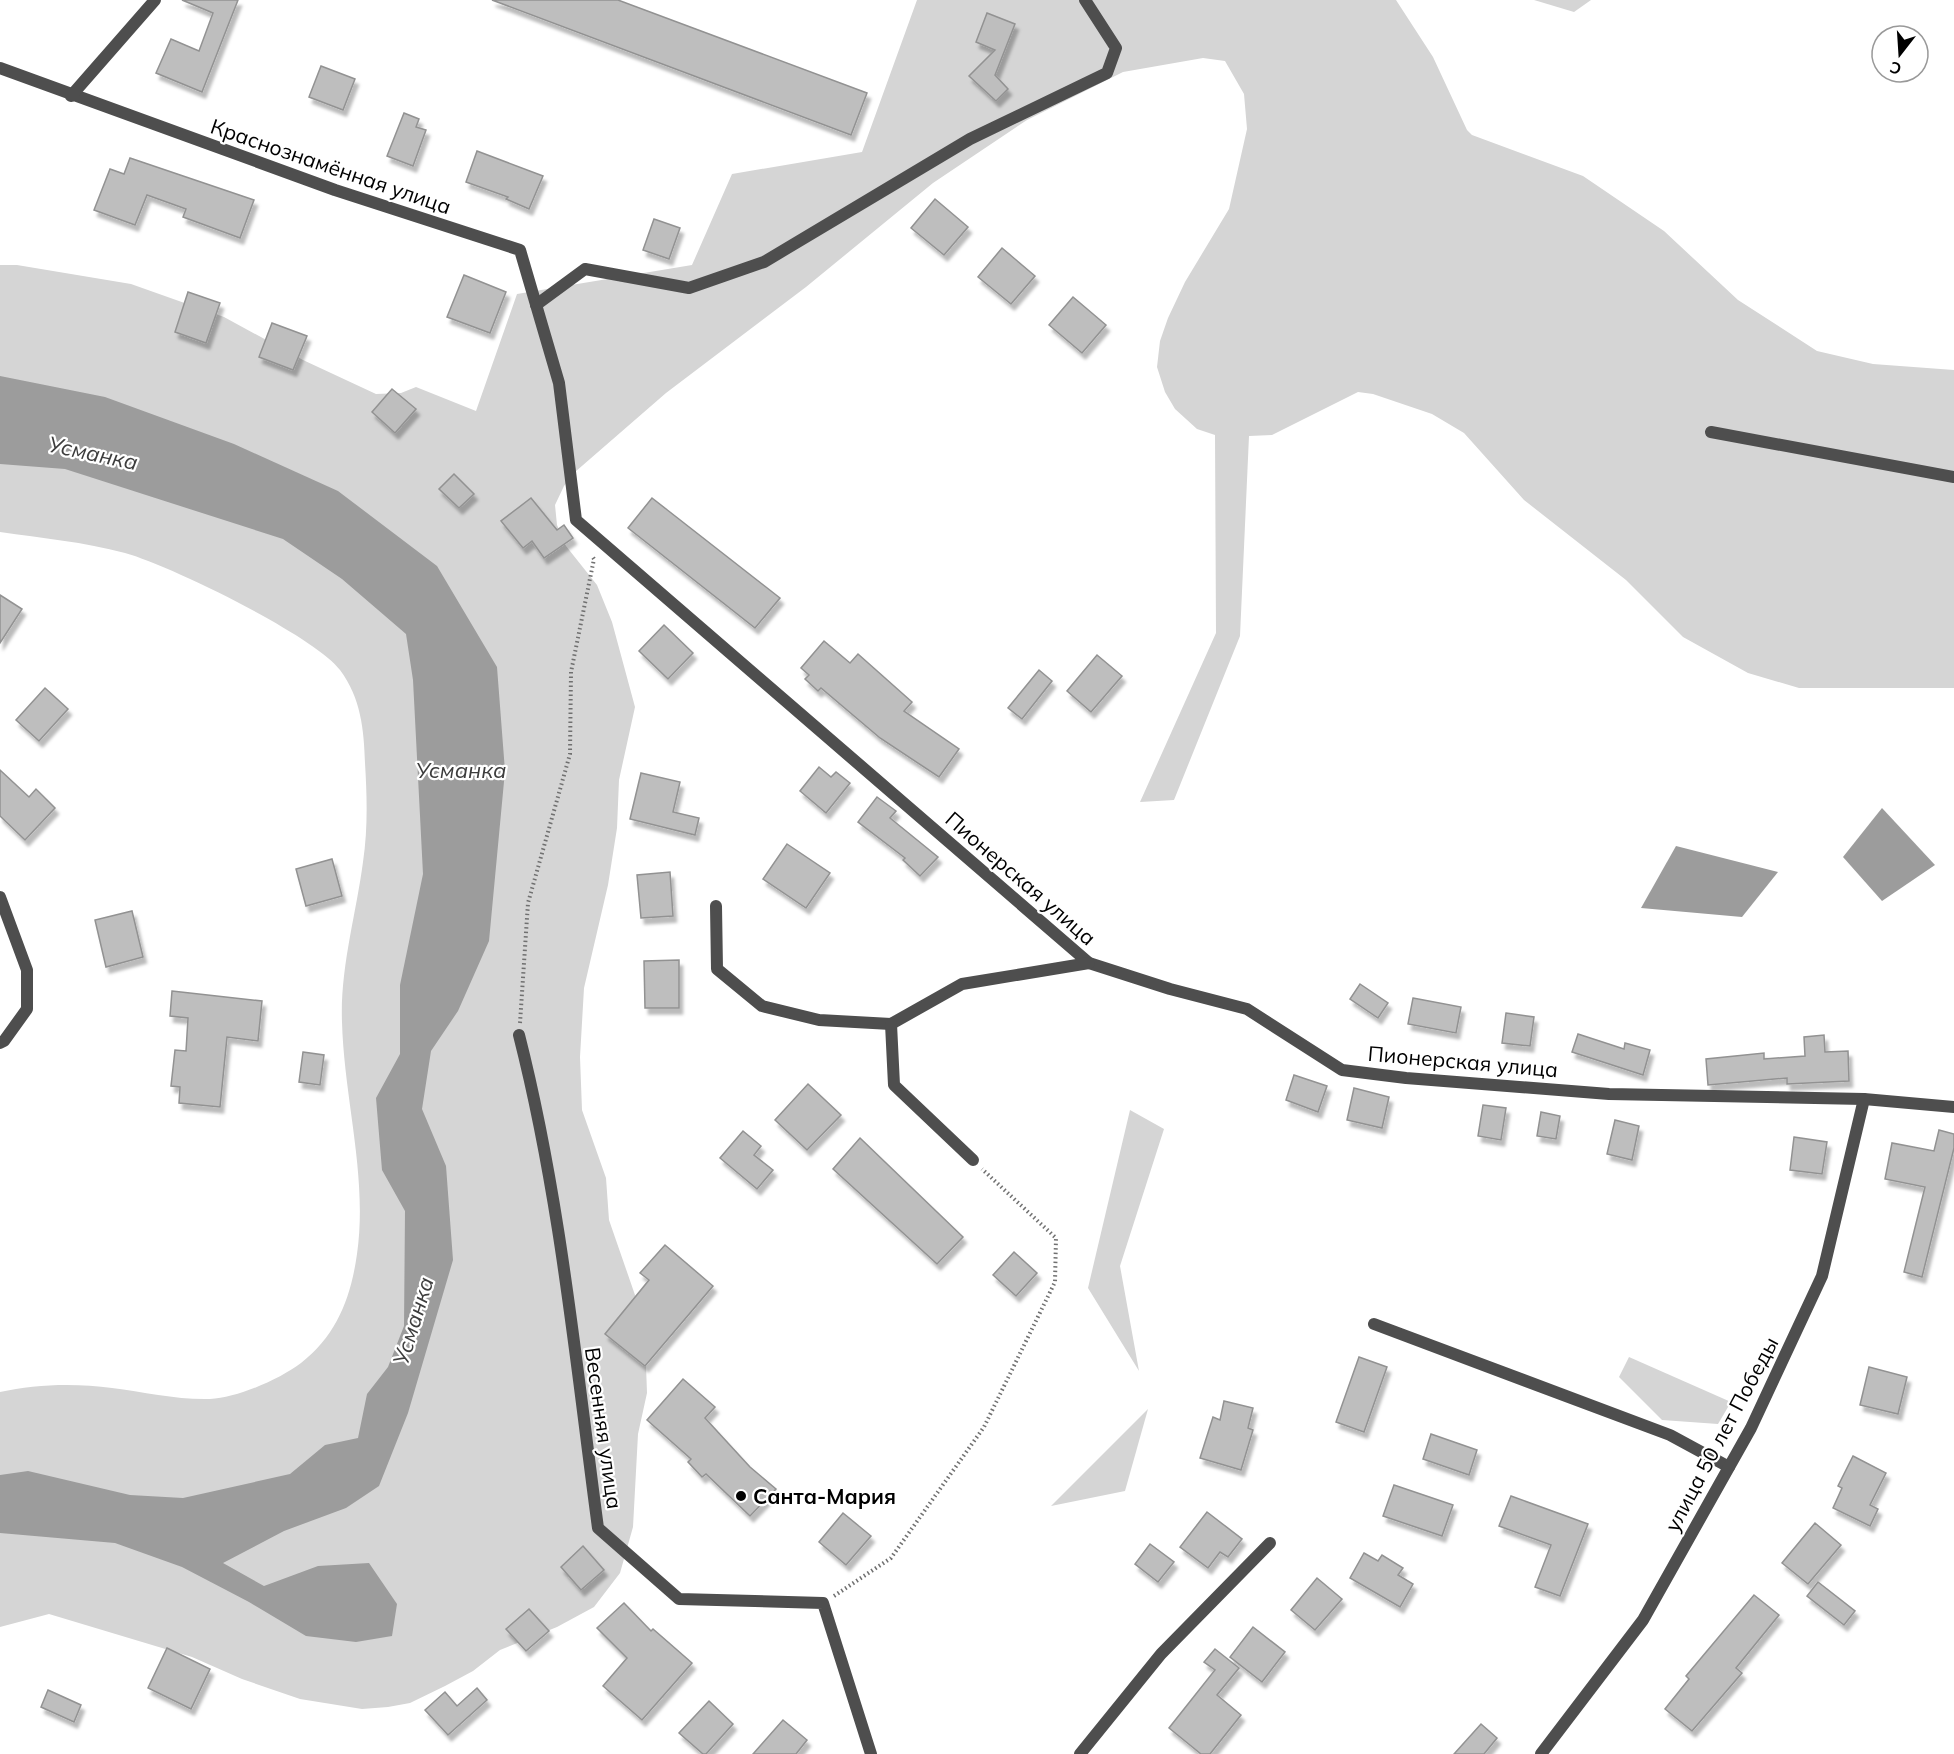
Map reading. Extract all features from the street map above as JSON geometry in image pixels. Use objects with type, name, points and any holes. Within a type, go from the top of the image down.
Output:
[{"type":"street","points":[[71,96],[155,0]]},
{"type":"street","points":[[536,305],[585,270],[689,288],[764,262],[970,139],[1107,73],[1116,48],[1085,0]]},
{"type":"street","name":"Краснознамённая улица","points":[[0,68],[71,96],[335,190],[520,250],[559,382]]},
{"type":"street","name":"Пионерская улица","points":[[559,382],[576,520],[1089,963],[1170,989],[1247,1010],[1342,1070],[1406,1078],[1608,1094],[1864,1099],[1954,1107]]},
{"type":"street","points":[[1711,432],[1954,477]]},
{"type":"street","points":[[0,897],[27,970],[27,1009],[4,1041],[0,1043]]},
{"type":"street","points":[[716,906],[717,969],[762,1006],[819,1020],[891,1024],[962,984],[1089,963]]},
{"type":"street","points":[[891,1024],[894,1085],[973,1160]]},
{"type":"street","name":"Весенняя улица","points":[[519,1035],[531,1084],[549,1182],[598,1528],[679,1599],[823,1603]]},
{"type":"street","name":"улица 50 лет Победы","points":[[1542,1754],[1643,1620],[1751,1428],[1822,1276],[1864,1099]]},
{"type":"street","points":[[1374,1324],[1670,1435],[1729,1467]]},
{"type":"street","points":[[1080,1754],[1161,1654],[1270,1543]]},
{"type":"street","points":[[823,1603],[871,1754]]},
{"type":"path","points":[[519,1035],[528,903],[570,754],[571,672],[594,559],[590,549]]},
{"type":"path","points":[[823,1603],[891,1558],[984,1427],[1055,1282],[1056,1238],[973,1160]]},
{"type":"shaded area","points":[[917,0],[1396,0],[1433,57],[1467,130],[1472,135],[1583,176],[1664,231],[1738,300],[1817,351],[1873,364],[1954,370],[1954,688],[1799,688],[1748,673],[1683,637],[1626,580],[1524,500],[1464,433],[1432,414],[1373,394],[1358,392],[1272,435],[1249,436],[1240,636],[1174,800],[1140,802],[1216,633],[1215,435],[1197,429],[1175,409],[1165,392],[1157,367],[1160,341],[1185,282],[1229,209],[1247,129],[1244,94],[1225,61],[1203,58],[1123,72],[1027,120],[933,183],[806,287],[666,393],[575,472],[564,486],[555,505],[557,525],[566,546],[597,585],[612,622],[635,707],[619,780],[617,828],[608,885],[584,988],[580,1057],[582,1110],[606,1178],[609,1220],[635,1295],[645,1338],[647,1393],[638,1434],[633,1527],[620,1573],[594,1607],[557,1627],[500,1650],[473,1671],[410,1703],[388,1707],[362,1709],[300,1699],[242,1679],[192,1657],[49,1614],[0,1627],[0,1392],[27,1387],[70,1385],[98,1386],[186,1398],[221,1398],[270,1381],[301,1363],[324,1340],[340,1314],[351,1285],[360,1225],[358,1167],[344,1051],[342,1002],[346,962],[363,862],[367,812],[365,751],[357,703],[340,670],[325,656],[302,639],[240,603],[146,560],[94,546],[0,532],[0,265],[17,265],[131,284],[224,317],[303,360],[376,394],[401,393],[416,387],[476,411],[517,294],[692,265],[732,174],[862,152]]},
{"type":"shaded area","points":[[1534,0],[1591,0],[1574,12]]},
{"type":"shaded area","points":[[1130,1110],[1164,1129],[1120,1266],[1139,1371],[1088,1288]]},
{"type":"shaded area","points":[[1629,1357],[1731,1402],[1718,1424],[1662,1420],[1619,1377]]},
{"type":"shaded area","points":[[1148,1409],[1125,1491],[1051,1506]]},
{"type":"water","name":"Усманка","points":[[0,376],[105,397],[234,444],[338,491],[437,566],[497,667],[505,771],[489,941],[458,1011],[431,1051],[422,1109],[446,1166],[453,1260],[408,1413],[379,1486],[346,1508],[284,1531],[223,1563],[264,1586],[318,1566],[369,1563],[397,1604],[392,1636],[356,1642],[306,1636],[249,1602],[182,1567],[115,1543],[0,1533],[0,1475],[28,1471],[130,1495],[183,1498],[290,1474],[325,1445],[358,1438],[367,1394],[388,1367],[404,1326],[405,1211],[382,1170],[376,1098],[400,1054],[400,985],[423,874],[413,680],[406,634],[342,579],[283,539],[65,469],[0,464]]},
{"type":"water","points":[[1882,808],[1935,865],[1882,901],[1843,857]]},
{"type":"water","points":[[1676,846],[1778,872],[1742,917],[1641,908]]},
{"type":"building","points":[[182,0],[238,0],[202,92],[156,73],[171,39],[199,51],[213,13]]},
{"type":"building","points":[[492,0],[618,0],[867,93],[851,135]]},
{"type":"building","points":[[987,13],[1015,24],[995,75],[1008,89],[996,101],[969,76],[995,50],[976,42]]},
{"type":"building","points":[[321,66],[355,79],[343,110],[309,97]]},
{"type":"building","points":[[404,113],[419,119],[416,127],[426,130],[413,166],[387,156]]},
{"type":"building","points":[[477,151],[543,176],[529,209],[506,199],[508,197],[466,182]]},
{"type":"building","points":[[130,158],[254,200],[240,238],[183,217],[186,209],[147,195],[135,225],[94,210],[110,169],[124,174]]},
{"type":"building","points":[[935,199],[968,227],[944,255],[911,228]]},
{"type":"building","points":[[654,219],[680,228],[669,259],[643,250]]},
{"type":"building","points":[[1002,248],[1035,276],[1011,304],[978,277]]},
{"type":"building","points":[[464,275],[506,292],[490,333],[447,317]]},
{"type":"building","points":[[188,292],[220,303],[206,343],[175,332]]},
{"type":"building","points":[[1073,297],[1106,325],[1082,353],[1049,325]]},
{"type":"building","points":[[272,323],[307,336],[293,370],[259,357]]},
{"type":"building","points":[[392,389],[416,409],[395,433],[372,412]]},
{"type":"building","points":[[454,474],[474,494],[459,508],[439,489]]},
{"type":"building","points":[[531,498],[557,530],[564,525],[573,538],[544,558],[532,541],[523,548],[501,521]]},
{"type":"building","points":[[652,498],[780,598],[755,628],[628,528]]},
{"type":"building","points":[[0,595],[22,609],[0,643]]},
{"type":"building","points":[[664,625],[693,653],[668,679],[639,651]]},
{"type":"building","points":[[824,641],[850,663],[858,654],[912,702],[904,711],[959,749],[939,777],[880,738],[821,688],[818,691],[805,679],[809,675],[801,668]]},
{"type":"building","points":[[1097,655],[1122,676],[1091,712],[1067,691]]},
{"type":"building","points":[[1039,670],[1052,681],[1022,719],[1008,708]]},
{"type":"building","points":[[45,688],[68,709],[39,741],[16,720]]},
{"type":"building","points":[[819,767],[831,777],[836,772],[850,783],[826,813],[800,791]]},
{"type":"building","points":[[0,770],[29,797],[36,789],[55,808],[25,840],[0,816]]},
{"type":"building","points":[[641,773],[680,782],[673,812],[699,818],[695,835],[630,819]]},
{"type":"building","points":[[877,797],[896,811],[890,818],[938,857],[920,876],[903,860],[905,858],[858,822]]},
{"type":"building","points":[[787,844],[830,873],[806,908],[763,879]]},
{"type":"building","points":[[332,859],[342,896],[306,906],[296,869]]},
{"type":"building","points":[[670,872],[673,916],[641,918],[637,875]]},
{"type":"building","points":[[132,911],[143,957],[106,967],[95,920]]},
{"type":"building","points":[[679,960],[679,1008],[645,1008],[644,961]]},
{"type":"building","points":[[1360,984],[1388,1003],[1378,1018],[1350,999]]},
{"type":"building","points":[[172,991],[262,1001],[258,1041],[227,1037],[220,1107],[179,1103],[180,1087],[171,1086],[175,1050],[186,1051],[188,1018],[170,1016]]},
{"type":"building","points":[[1413,998],[1461,1007],[1456,1033],[1408,1024]]},
{"type":"building","points":[[1506,1013],[1534,1017],[1530,1046],[1502,1043]]},
{"type":"building","points":[[1578,1034],[1624,1049],[1625,1043],[1650,1050],[1643,1075],[1572,1052]]},
{"type":"building","points":[[1824,1035],[1825,1052],[1848,1051],[1849,1081],[1787,1084],[1787,1078],[1708,1085],[1706,1059],[1764,1053],[1764,1059],[1805,1056],[1804,1037]]},
{"type":"building","points":[[303,1052],[324,1055],[320,1085],[299,1082]]},
{"type":"building","points":[[1294,1075],[1327,1086],[1318,1112],[1286,1100]]},
{"type":"building","points":[[808,1084],[841,1115],[807,1150],[775,1120]]},
{"type":"building","points":[[1354,1088],[1389,1097],[1382,1128],[1347,1120]]},
{"type":"building","points":[[1483,1105],[1506,1108],[1501,1140],[1478,1136]]},
{"type":"building","points":[[1541,1112],[1560,1116],[1556,1139],[1537,1136]]},
{"type":"building","points":[[1615,1120],[1639,1126],[1632,1160],[1607,1154]]},
{"type":"building","points":[[1939,1130],[1954,1134],[1954,1148],[1922,1277],[1904,1272],[1925,1187],[1885,1179],[1892,1143],[1934,1151]]},
{"type":"building","points":[[743,1131],[761,1146],[754,1155],[773,1170],[757,1189],[720,1158]]},
{"type":"building","points":[[1794,1137],[1827,1142],[1822,1174],[1790,1170]]},
{"type":"building","points":[[860,1138],[963,1237],[937,1264],[833,1169]]},
{"type":"building","points":[[665,1245],[713,1286],[645,1366],[605,1334],[649,1280],[640,1273]]},
{"type":"building","points":[[1014,1252],[1037,1273],[1016,1296],[993,1275]]},
{"type":"building","points":[[1359,1357],[1387,1367],[1364,1432],[1336,1422]]},
{"type":"building","points":[[1869,1367],[1907,1377],[1898,1414],[1860,1405]]},
{"type":"building","points":[[683,1379],[715,1407],[705,1418],[750,1467],[776,1489],[750,1516],[706,1474],[702,1477],[688,1462],[691,1459],[647,1420]]},
{"type":"building","points":[[1224,1401],[1253,1408],[1248,1428],[1253,1430],[1241,1470],[1200,1458],[1213,1417],[1220,1420]]},
{"type":"building","points":[[1431,1434],[1477,1450],[1469,1475],[1423,1459]]},
{"type":"building","points":[[1853,1456],[1886,1473],[1870,1505],[1878,1509],[1870,1526],[1833,1508],[1842,1488],[1838,1486]]},
{"type":"building","points":[[1394,1485],[1453,1505],[1442,1536],[1383,1516]]},
{"type":"building","points":[[1511,1496],[1588,1524],[1560,1596],[1535,1587],[1551,1545],[1499,1526]]},
{"type":"building","points":[[1207,1512],[1242,1539],[1228,1557],[1220,1552],[1208,1568],[1180,1547]]},
{"type":"building","points":[[843,1513],[871,1536],[846,1565],[819,1542]]},
{"type":"building","points":[[1815,1523],[1841,1545],[1808,1584],[1782,1563]]},
{"type":"building","points":[[1150,1544],[1174,1562],[1158,1582],[1135,1564]]},
{"type":"building","points":[[583,1546],[604,1570],[581,1590],[561,1567]]},
{"type":"building","points":[[1364,1553],[1378,1561],[1382,1555],[1403,1568],[1398,1575],[1413,1584],[1400,1607],[1350,1578]]},
{"type":"building","points":[[1317,1578],[1342,1599],[1315,1630],[1291,1610]]},
{"type":"building","points":[[1818,1582],[1855,1611],[1844,1625],[1807,1596]]},
{"type":"building","points":[[1754,1595],[1779,1615],[1736,1668],[1742,1673],[1692,1731],[1665,1709],[1689,1679],[1686,1676]]},
{"type":"building","points":[[624,1603],[651,1631],[653,1629],[692,1663],[642,1720],[603,1686],[627,1658],[597,1628]]},
{"type":"building","points":[[529,1609],[549,1631],[526,1651],[506,1629]]},
{"type":"building","points":[[1253,1627],[1285,1652],[1262,1682],[1230,1657]]},
{"type":"building","points":[[167,1648],[210,1669],[191,1709],[148,1688]]},
{"type":"building","points":[[1215,1649],[1239,1668],[1217,1695],[1241,1715],[1210,1754],[1201,1754],[1169,1728],[1215,1670],[1204,1662]]},
{"type":"building","points":[[477,1688],[487,1700],[448,1735],[425,1710],[445,1692],[457,1706]]},
{"type":"building","points":[[48,1690],[81,1705],[74,1722],[41,1707]]},
{"type":"building","points":[[709,1701],[733,1724],[706,1754],[703,1754],[679,1733]]},
{"type":"building","points":[[783,1720],[807,1740],[796,1754],[753,1754]]},
{"type":"building","points":[[1481,1724],[1497,1738],[1484,1754],[1454,1754]]},
{"type":"place","name":"Санта-Мария","points":[[741,1496]]}]
